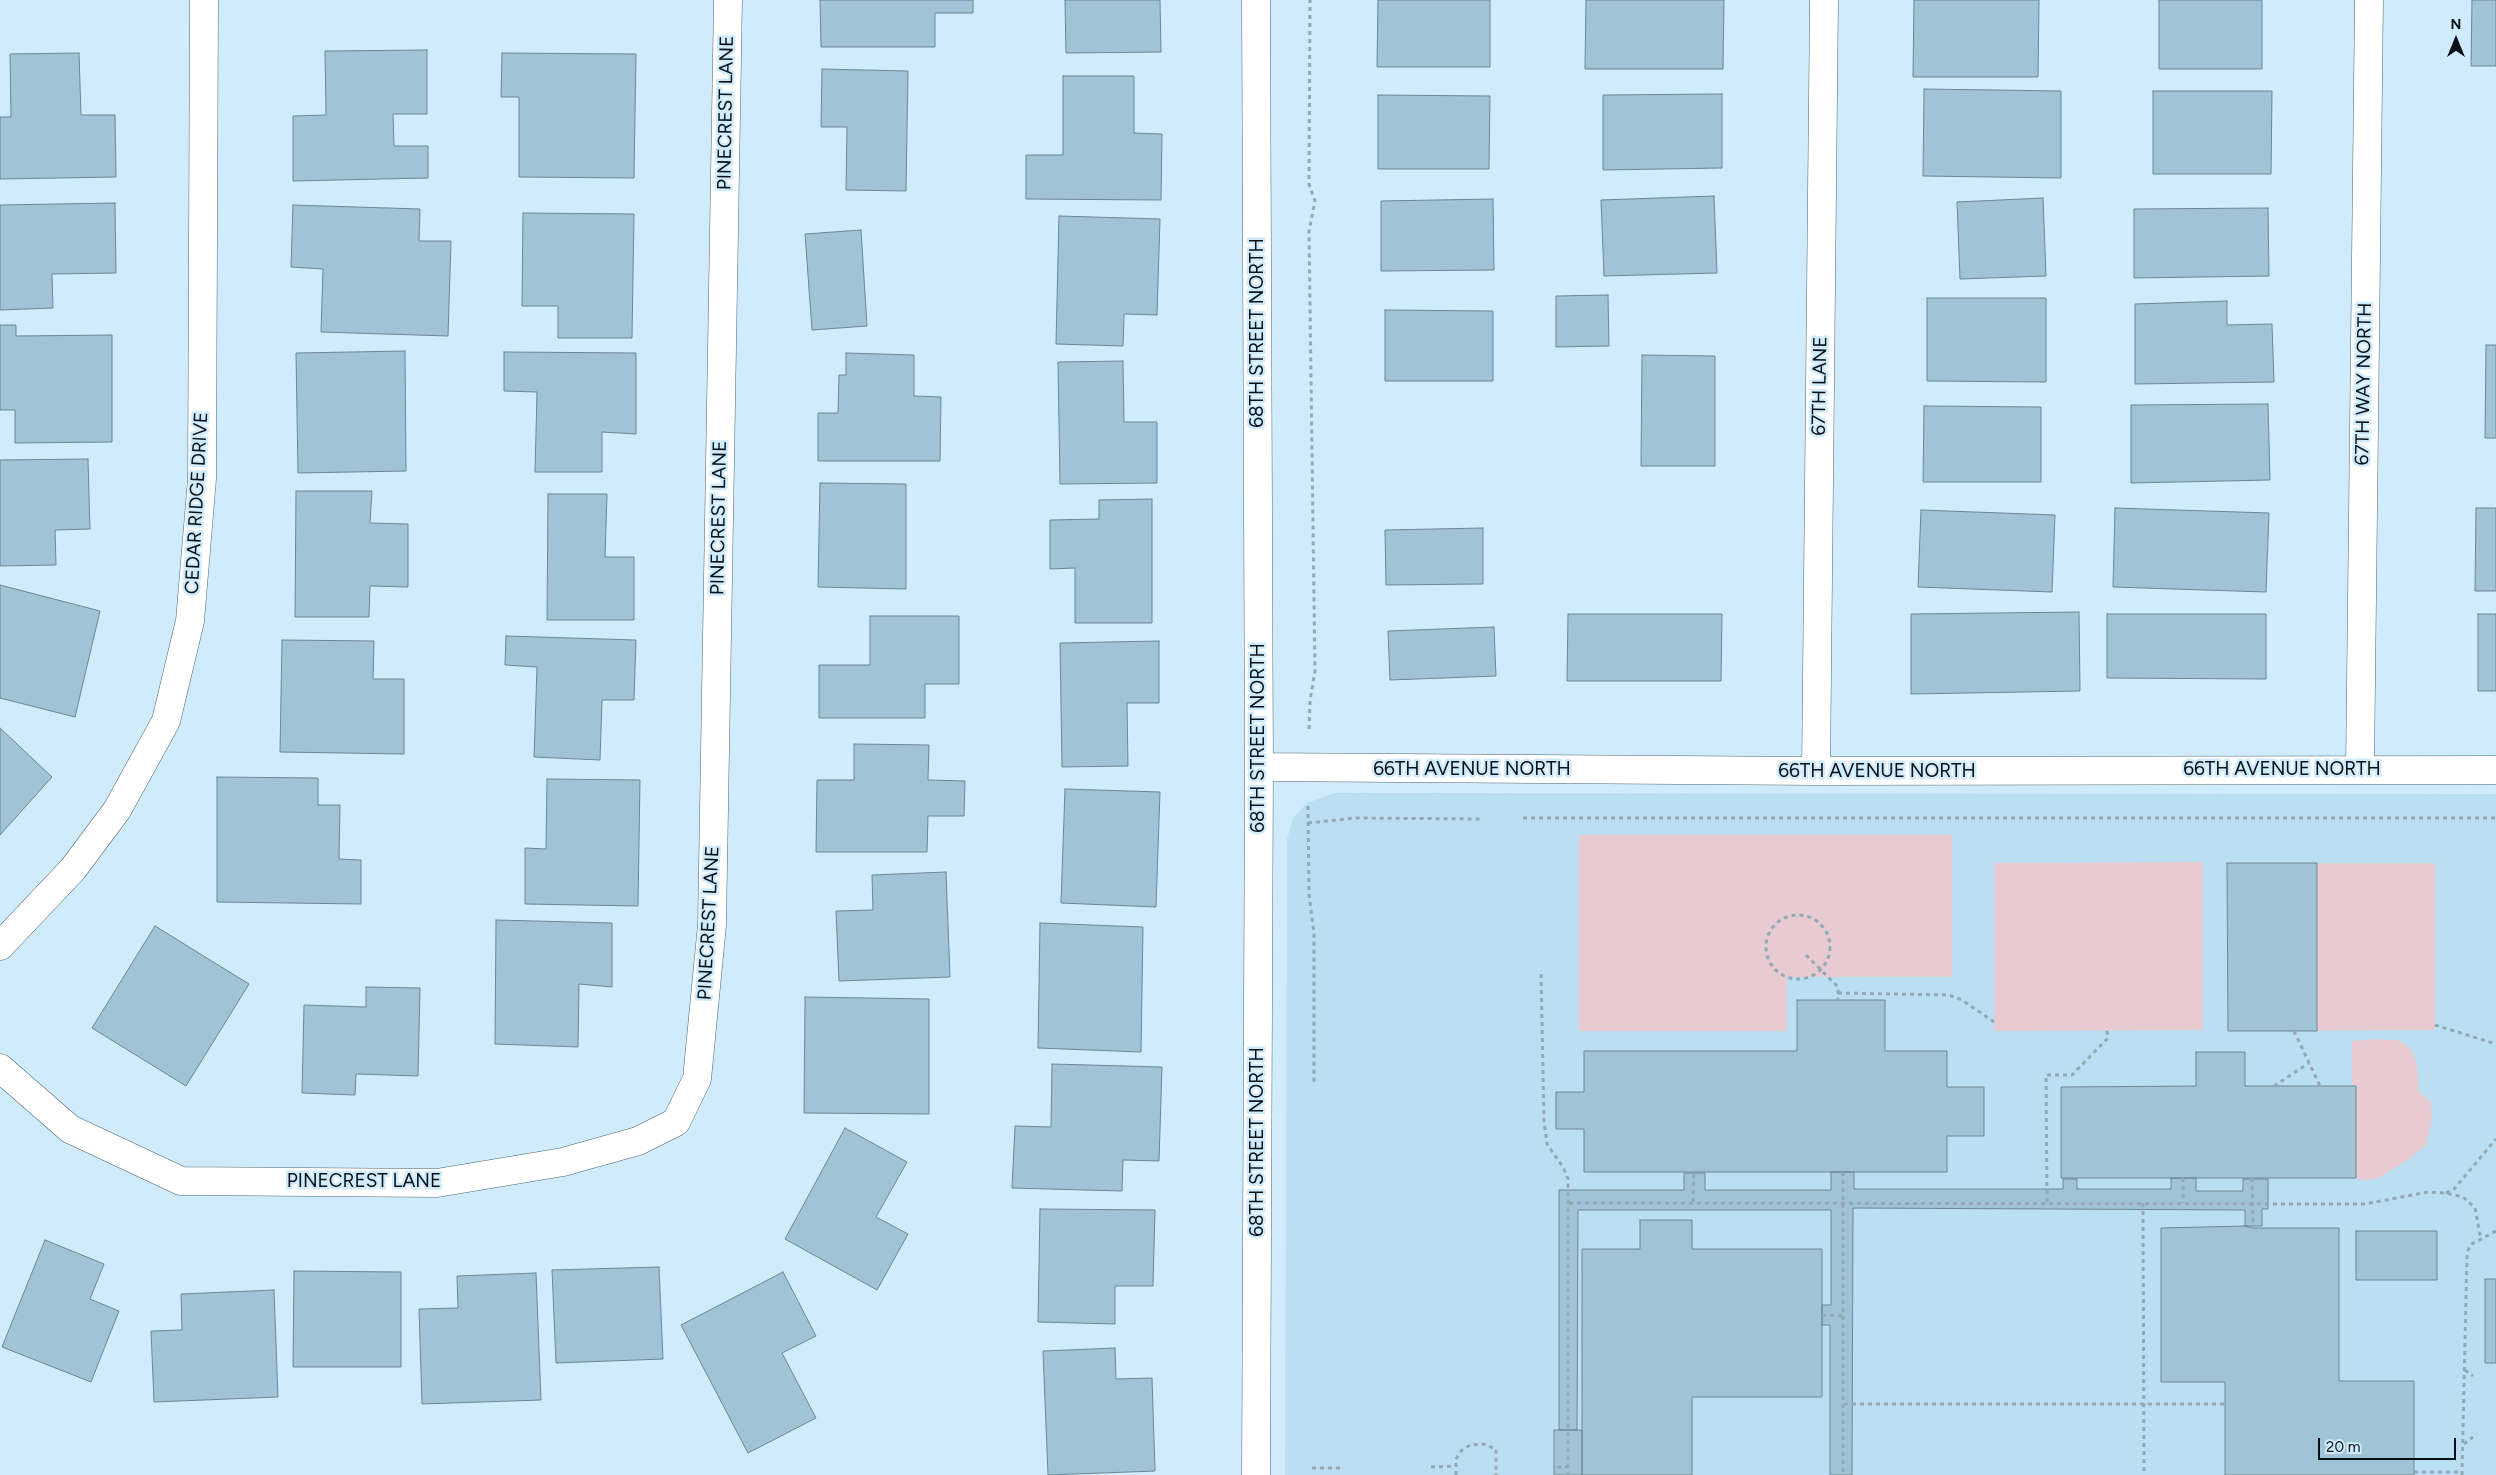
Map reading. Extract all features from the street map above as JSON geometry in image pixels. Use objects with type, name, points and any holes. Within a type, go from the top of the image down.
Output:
[{"type":"street","name":"CEDAR RIDGE DRIVE","points":[[0,946],[73,869],[117,810],[166,721],[190,621],[202,479],[204,0]]},
{"type":"street","name":"PINECREST LANE","points":[[0,1068],[70,1129],[181,1181],[437,1183],[563,1162],[638,1141],[676,1122],[696,1079],[712,925],[728,0]]},
{"type":"street","name":"68TH STREET NORTH","points":[[1256,0],[1259,767],[1256,1475]]},
{"type":"street","name":"67TH LANE","points":[[1816,771],[1824,0]]},
{"type":"street","name":"67TH WAY NORTH","points":[[2360,769],[2369,0]]},
{"type":"street","name":"66TH AVENUE NORTH","points":[[1259,767],[1816,771],[2496,770]]},
{"type":"path","points":[[1309,730],[1310,701],[1315,672],[1309,250],[1309,231],[1315,201],[1309,184],[1310,0]]},
{"type":"path","points":[[1308,803],[1309,894],[1314,934],[1314,1085]]},
{"type":"path","points":[[1308,823],[1356,818],[1482,819]]},
{"type":"path","points":[[1523,818],[2496,818]]},
{"type":"path","points":[[1795,915],[1814,920],[1822,926],[1828,935],[1830,945],[1829,956],[1820,970],[1806,979],[1795,980],[1775,971],[1768,962],[1766,940],[1776,923],[1795,915]]},
{"type":"path","points":[[1806,955],[1838,987],[1838,1000]]},
{"type":"path","points":[[1541,974],[1544,1121],[1547,1144],[1563,1167],[1568,1179],[1568,1475]]},
{"type":"path","points":[[1838,993],[1949,995],[1962,1000],[1994,1022]]},
{"type":"path","points":[[2435,1025],[2496,1044]]},
{"type":"path","points":[[2047,1202],[2046,1075],[2072,1075],[2108,1038],[2107,1030]]},
{"type":"path","points":[[2294,1031],[2320,1086]]},
{"type":"path","points":[[2274,1086],[2309,1064]]},
{"type":"path","points":[[2446,1193],[2454,1189],[2496,1139]]},
{"type":"path","points":[[1693,1202],[1694,1172]]},
{"type":"path","points":[[1843,1172],[1843,1475]]},
{"type":"path","points":[[2183,1178],[2183,1203]]},
{"type":"path","points":[[2252,1178],[2253,1228]]},
{"type":"path","points":[[1569,1203],[2047,1202],[2365,1204],[2428,1192],[2446,1193],[2463,1197],[2475,1208],[2481,1240]]},
{"type":"path","points":[[2143,1203],[2144,1475]]},
{"type":"path","points":[[2414,1472],[2462,1474],[2467,1254],[2470,1245],[2496,1231]]},
{"type":"path","points":[[1822,1315],[1843,1316]]},
{"type":"path","points":[[2464,1369],[2473,1376]]},
{"type":"path","points":[[1844,1404],[2225,1404]]},
{"type":"path","points":[[2463,1445],[2473,1437]]},
{"type":"path","points":[[1456,1475],[1456,1459],[1461,1451],[1470,1445],[1483,1444],[1496,1449],[1496,1475]]},
{"type":"path","points":[[1431,1467],[1455,1466]]},
{"type":"path","points":[[1557,1467],[1568,1467]]},
{"type":"path","points":[[1312,1468],[1343,1468]]},
{"type":"shaded area","points":[[1335,793],[2496,794],[2496,1475],[1285,1475],[1287,839],[1293,818],[1307,803]]},
{"type":"shaded area","points":[[1579,835],[1952,835],[1952,977],[1787,977],[1787,1031],[1579,1031]]},
{"type":"shaded area","points":[[2203,862],[2203,1030],[1994,1031],[1994,863]]},
{"type":"shaded area","points":[[2227,863],[2435,863],[2435,1030],[2228,1031]]},
{"type":"shaded area","points":[[2396,1040],[2406,1044],[2412,1051],[2417,1064],[2419,1092],[2431,1102],[2432,1119],[2426,1145],[2409,1159],[2379,1178],[2364,1181],[2356,1178],[2356,1087],[2352,1086],[2352,1041]]},
{"type":"building","points":[[820,0],[973,0],[973,13],[935,13],[935,47],[821,47]]},
{"type":"building","points":[[1065,0],[1160,0],[1161,52],[1066,53]]},
{"type":"building","points":[[1378,0],[1490,0],[1490,67],[1377,67]]},
{"type":"building","points":[[1586,0],[1724,0],[1723,69],[1585,69]]},
{"type":"building","points":[[1914,0],[2039,0],[2038,77],[1913,77]]},
{"type":"building","points":[[2159,0],[2262,0],[2262,69],[2159,69]]},
{"type":"building","points":[[2472,0],[2496,0],[2496,66],[2471,66]]},
{"type":"building","points":[[427,50],[427,114],[393,114],[394,146],[428,146],[428,178],[293,181],[293,116],[326,115],[325,51]]},
{"type":"building","points":[[79,53],[81,115],[115,115],[116,177],[0,179],[0,117],[11,117],[10,54]]},
{"type":"building","points":[[502,53],[636,54],[634,178],[519,177],[519,97],[501,97]]},
{"type":"building","points":[[822,69],[908,71],[906,191],[846,190],[847,127],[821,127]]},
{"type":"building","points":[[1063,76],[1134,76],[1134,133],[1162,134],[1161,200],[1026,199],[1026,155],[1063,155]]},
{"type":"building","points":[[1924,89],[2061,91],[2061,178],[1923,176]]},
{"type":"building","points":[[2153,91],[2272,91],[2271,174],[2153,174]]},
{"type":"building","points":[[1722,94],[1722,168],[1603,170],[1603,95]]},
{"type":"building","points":[[1378,95],[1490,96],[1489,169],[1378,169]]},
{"type":"building","points":[[1714,196],[1717,273],[1604,276],[1601,200]]},
{"type":"building","points":[[2043,198],[2046,276],[1960,279],[1957,202]]},
{"type":"building","points":[[1493,199],[1494,270],[1381,271],[1381,201]]},
{"type":"building","points":[[115,203],[116,273],[52,274],[53,308],[0,310],[0,205]]},
{"type":"building","points":[[293,205],[420,209],[419,241],[451,241],[448,336],[321,332],[323,269],[291,267]]},
{"type":"building","points":[[2268,208],[2269,276],[2134,278],[2134,209]]},
{"type":"building","points":[[523,213],[634,214],[632,338],[558,338],[558,306],[522,306]]},
{"type":"building","points":[[1059,216],[1160,219],[1157,315],[1124,314],[1123,346],[1056,344]]},
{"type":"building","points":[[861,230],[867,326],[812,330],[805,234]]},
{"type":"building","points":[[1608,295],[1609,346],[1556,347],[1556,296]]},
{"type":"building","points":[[1927,298],[2046,298],[2046,382],[1927,381]]},
{"type":"building","points":[[2227,301],[2227,325],[2272,324],[2274,382],[2135,384],[2135,304]]},
{"type":"building","points":[[1385,310],[1493,311],[1493,381],[1385,381]]},
{"type":"building","points":[[0,325],[16,325],[16,336],[112,335],[112,442],[15,443],[15,410],[0,410]]},
{"type":"building","points":[[2486,345],[2496,345],[2496,438],[2485,438]]},
{"type":"building","points":[[405,351],[406,471],[298,473],[296,353]]},
{"type":"building","points":[[504,352],[636,353],[636,434],[602,432],[602,472],[535,472],[537,392],[504,391]]},
{"type":"building","points":[[846,353],[914,355],[914,396],[941,397],[940,461],[818,461],[818,413],[838,413],[839,375],[846,375]]},
{"type":"building","points":[[1642,355],[1715,356],[1715,466],[1641,466]]},
{"type":"building","points":[[1123,361],[1124,422],[1157,422],[1157,483],[1060,484],[1058,362]]},
{"type":"building","points":[[2268,404],[2270,480],[2131,483],[2131,405]]},
{"type":"building","points":[[1924,406],[2041,407],[2041,482],[1923,482]]},
{"type":"building","points":[[88,459],[90,529],[55,530],[56,565],[0,566],[0,460]]},
{"type":"building","points":[[820,483],[906,484],[906,589],[818,587]]},
{"type":"building","points":[[296,491],[372,491],[370,523],[408,524],[408,587],[370,586],[369,617],[295,617]]},
{"type":"building","points":[[548,494],[607,494],[605,557],[634,557],[634,620],[547,620]]},
{"type":"building","points":[[1152,499],[1152,623],[1075,623],[1075,568],[1050,569],[1050,520],[1099,519],[1099,500]]},
{"type":"building","points":[[2115,508],[2269,513],[2266,592],[2113,587]]},
{"type":"building","points":[[2476,508],[2496,508],[2496,591],[2475,591]]},
{"type":"building","points":[[1921,510],[2055,515],[2052,592],[1918,587]]},
{"type":"building","points":[[1483,528],[1483,584],[1386,585],[1385,530]]},
{"type":"building","points":[[0,585],[100,611],[75,717],[0,698]]},
{"type":"building","points":[[2079,612],[2080,691],[1911,694],[1911,614]]},
{"type":"building","points":[[1568,614],[1722,614],[1721,681],[1567,681]]},
{"type":"building","points":[[2107,614],[2266,614],[2266,679],[2107,678]]},
{"type":"building","points":[[2478,614],[2496,614],[2496,691],[2478,691]]},
{"type":"building","points":[[870,616],[959,616],[959,684],[925,684],[925,718],[819,718],[819,665],[870,665]]},
{"type":"building","points":[[1494,627],[1496,676],[1390,680],[1388,631]]},
{"type":"building","points":[[506,636],[636,640],[634,700],[602,700],[600,760],[534,757],[537,667],[505,665]]},
{"type":"building","points":[[282,640],[374,641],[373,679],[404,679],[404,754],[280,752]]},
{"type":"building","points":[[1159,641],[1159,703],[1127,703],[1128,766],[1062,767],[1060,643]]},
{"type":"building","points":[[0,728],[52,777],[0,835]]},
{"type":"building","points":[[854,744],[929,745],[928,780],[965,781],[964,816],[928,816],[927,852],[816,852],[817,780],[854,780]]},
{"type":"building","points":[[217,777],[318,778],[318,805],[340,805],[339,859],[361,860],[361,904],[217,902]]},
{"type":"building","points":[[547,779],[640,780],[638,906],[525,904],[525,848],[546,849]]},
{"type":"building","points":[[1065,789],[1160,792],[1156,907],[1061,903]]},
{"type":"building","points":[[2227,863],[2317,863],[2317,1031],[2228,1031]]},
{"type":"building","points":[[946,872],[950,977],[839,981],[836,911],[873,910],[872,875]]},
{"type":"building","points":[[496,920],[612,923],[612,987],[579,984],[578,1047],[495,1044]]},
{"type":"building","points":[[1040,923],[1143,927],[1141,1052],[1038,1048]]},
{"type":"building","points":[[155,926],[249,984],[186,1086],[92,1028]]},
{"type":"building","points":[[366,987],[420,988],[418,1076],[356,1074],[355,1095],[302,1093],[304,1005],[366,1007]]},
{"type":"building","points":[[805,997],[929,999],[929,1114],[804,1113]]},
{"type":"building","points":[[1797,1000],[1885,1000],[1885,1051],[1947,1051],[1947,1087],[1984,1087],[1984,1136],[1947,1136],[1947,1172],[1584,1172],[1584,1129],[1556,1129],[1556,1092],[1584,1092],[1584,1051],[1797,1051]]},
{"type":"building","points":[[2196,1052],[2245,1052],[2245,1086],[2356,1086],[2356,1178],[2061,1178],[2061,1087],[2196,1086]]},
{"type":"building","points":[[1052,1064],[1162,1067],[1159,1161],[1123,1160],[1122,1191],[1012,1188],[1015,1126],[1051,1127]]},
{"type":"building","points":[[845,1128],[907,1162],[876,1217],[908,1234],[877,1290],[785,1239]]},
{"type":"building","points":[[1831,1172],[1854,1172],[1854,1189],[2063,1189],[2063,1179],[2077,1179],[2077,1189],[2171,1189],[2171,1178],[2196,1178],[2196,1191],[2243,1191],[2243,1179],[2268,1179],[2268,1209],[2262,1209],[2262,1226],[2245,1226],[2245,1210],[1853,1208],[1852,1475],[1830,1475],[1830,1325],[1822,1325],[1822,1305],[1831,1305],[1831,1210],[1578,1210],[1577,1430],[1559,1430],[1559,1190],[1684,1190],[1684,1173],[1705,1173],[1705,1190],[1831,1190]]},
{"type":"building","points":[[1040,1209],[1155,1210],[1153,1286],[1115,1286],[1115,1324],[1038,1322]]},
{"type":"building","points":[[1640,1220],[1692,1220],[1692,1249],[1822,1249],[1822,1397],[1692,1397],[1692,1475],[1582,1475],[1582,1249],[1640,1249]]},
{"type":"building","points":[[2245,1226],[2253,1228],[2339,1228],[2339,1381],[2414,1381],[2414,1475],[2225,1475],[2225,1382],[2161,1382],[2161,1228]]},
{"type":"building","points":[[2356,1231],[2437,1231],[2437,1280],[2356,1280]]},
{"type":"building","points":[[45,1240],[104,1264],[90,1299],[119,1311],[91,1382],[2,1347]]},
{"type":"building","points":[[659,1267],[663,1359],[556,1363],[552,1270]]},
{"type":"building","points":[[294,1271],[401,1272],[401,1367],[293,1367]]},
{"type":"building","points":[[783,1272],[816,1336],[782,1353],[816,1418],[748,1453],[681,1325]]},
{"type":"building","points":[[536,1273],[541,1400],[422,1404],[419,1309],[458,1308],[457,1276]]},
{"type":"building","points":[[2485,1279],[2496,1279],[2496,1363],[2485,1363]]},
{"type":"building","points":[[274,1290],[278,1397],[154,1402],[151,1331],[182,1330],[181,1294]]},
{"type":"building","points":[[1115,1348],[1116,1379],[1152,1378],[1155,1471],[1048,1475],[1043,1351]]},
{"type":"building","points":[[1554,1430],[1582,1430],[1582,1475],[1554,1475]]}]
